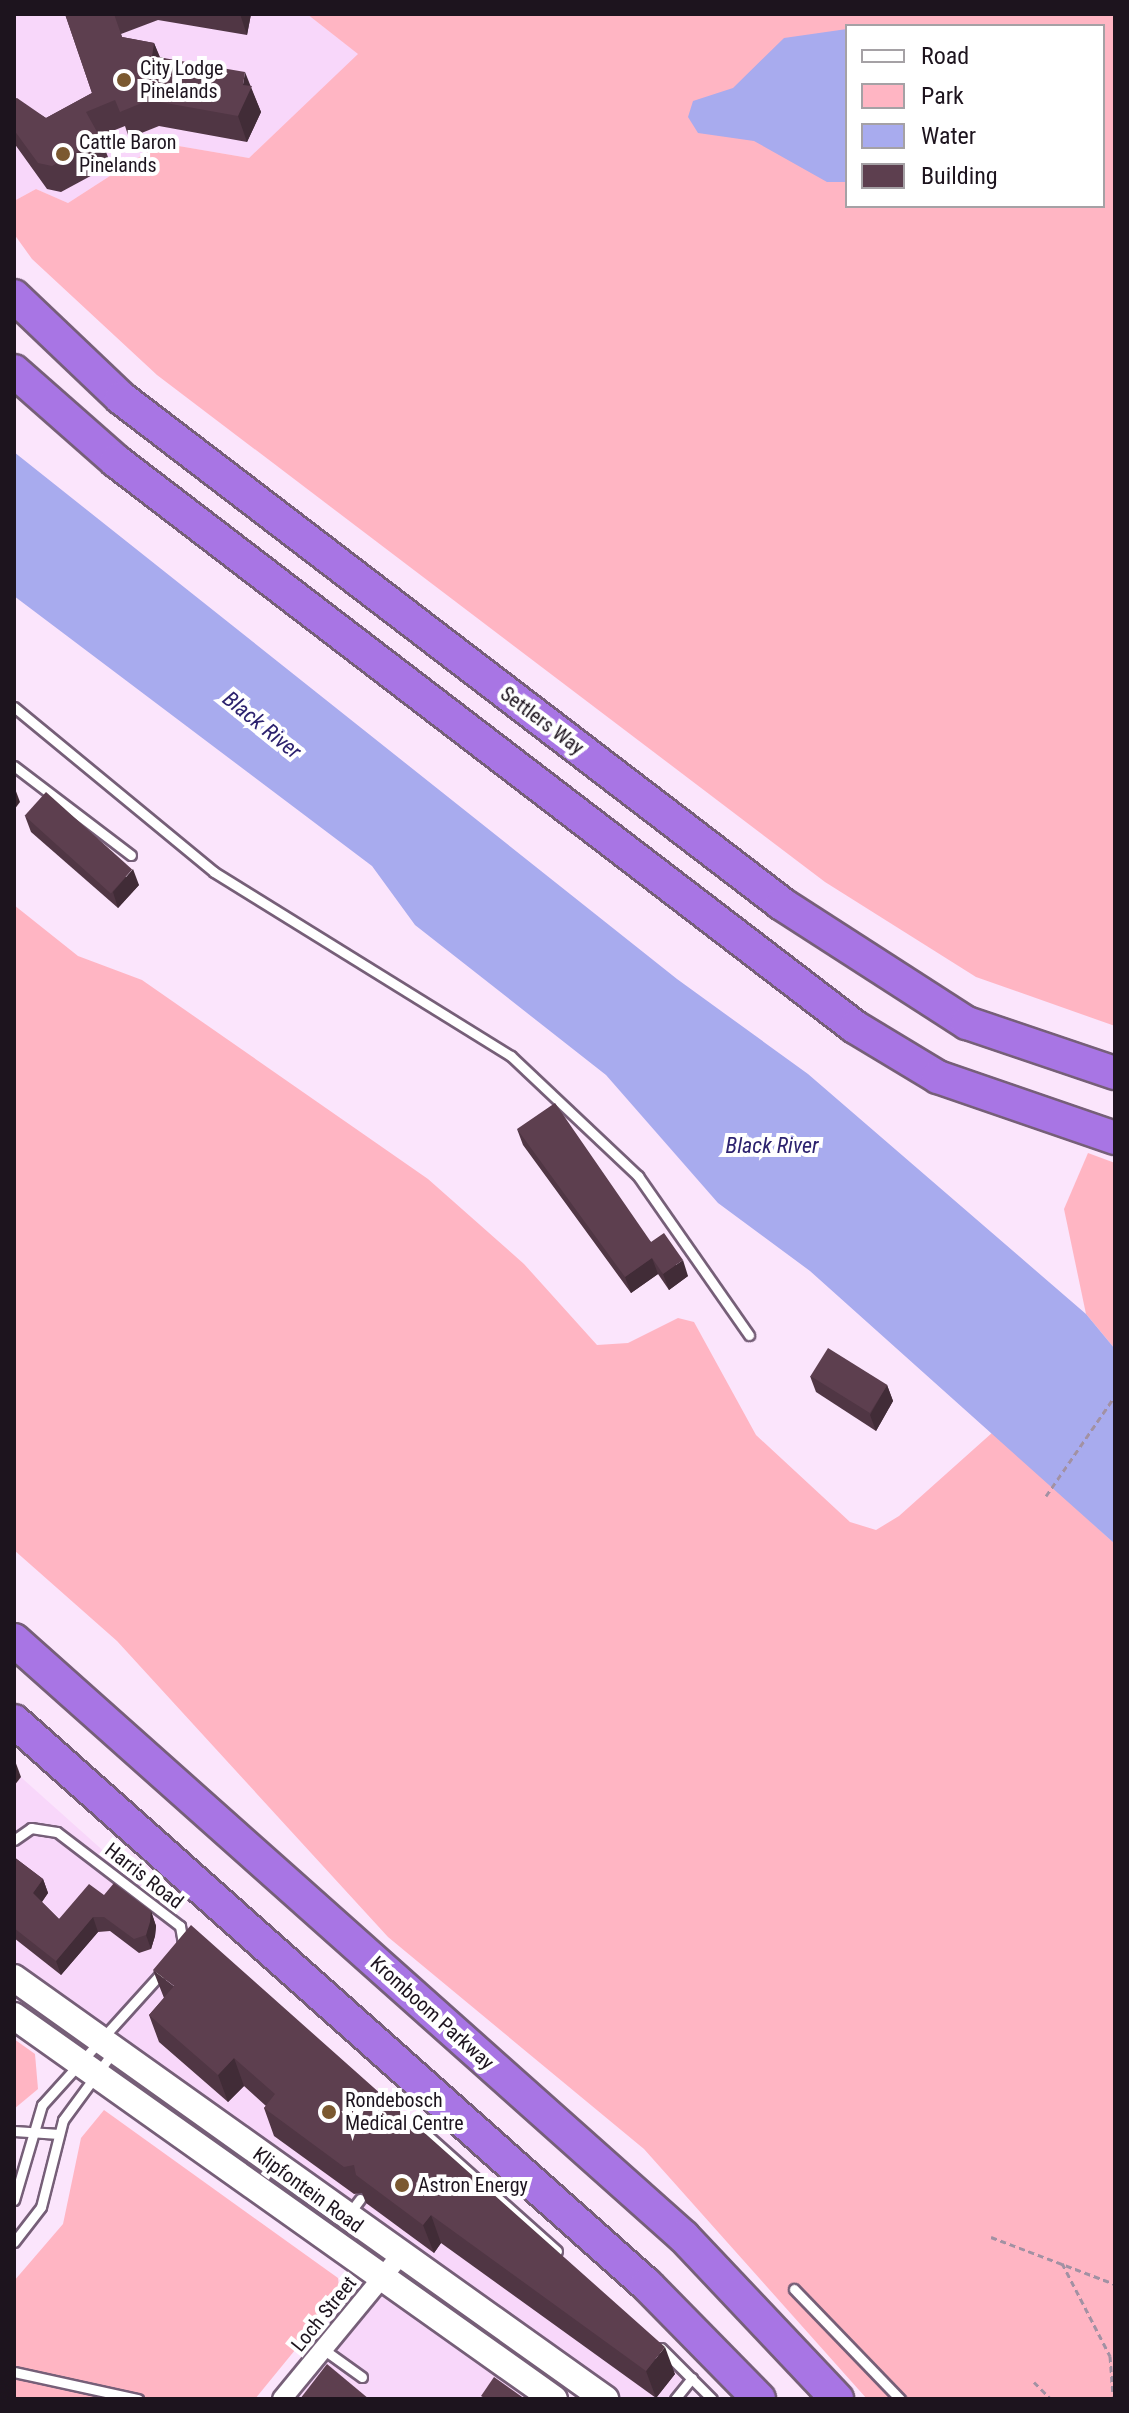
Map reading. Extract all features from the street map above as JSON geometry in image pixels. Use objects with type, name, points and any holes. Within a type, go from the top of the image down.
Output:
[{"type":"highway","name":"Settlers Way","points":[[14,296],[121,398],[782,904],[967,1023],[1115,1073]]},
{"type":"highway","points":[[14,371],[116,461],[855,1027],[938,1077],[1115,1138]]},
{"type":"highway","name":"Kromboom Parkway","points":[[14,1640],[722,2273],[837,2399]]},
{"type":"highway","points":[[14,1721],[665,2302],[759,2399]]},
{"type":"main road","name":"Klipfontein Road","points":[[14,1978],[353,2208],[400,2256],[605,2399]]},
{"type":"main road","name":"Klipfontein Road","points":[[14,2016],[381,2280],[554,2399]]},
{"type":"street","name":"Loch Street","points":[[282,2399],[400,2256]]},
{"type":"lane","points":[[14,707],[214,872],[511,1056],[638,1176],[749,1335]]},
{"type":"lane","points":[[14,766],[131,855]]},
{"type":"lane","name":"Harris Road","points":[[14,1840],[31,1828],[57,1832],[185,1937],[87,2068],[42,2105],[14,2200]]},
{"type":"lane","points":[[185,1937],[197,1941]]},
{"type":"lane","name":"Harris Road","points":[[16,2237],[41,2207],[59,2134],[87,2068],[108,2041]]},
{"type":"lane","points":[[408,2119],[566,2259]]},
{"type":"lane","points":[[412,2137],[419,2128]]},
{"type":"lane","points":[[14,2131],[59,2134]]},
{"type":"lane","points":[[794,2289],[900,2399]]},
{"type":"lane","points":[[646,2335],[712,2399]]},
{"type":"lane","points":[[323,2349],[362,2377]]},
{"type":"lane","points":[[14,2372],[138,2399]]},
{"type":"lane","points":[[675,2399],[692,2378]]},
{"type":"path","points":[[1046,1496],[1115,1396]]},
{"type":"path","points":[[991,2237],[1115,2284]]},
{"type":"path","points":[[1062,2263],[1110,2356],[1113,2397]]},
{"type":"path","points":[[1034,2382],[1051,2399]]},
{"type":"shaded area","points":[[14,14],[307,14],[359,54],[249,158],[161,143],[68,203],[36,189],[14,201]]},
{"type":"shaded area","points":[[14,1771],[689,2374],[671,2399],[605,2399],[14,1978]]},
{"type":"shaded area","points":[[381,2280],[554,2399],[282,2399]]},
{"type":"green space","points":[[307,14],[1115,14],[1115,1026],[976,977],[825,882],[157,375],[32,259],[14,234],[14,201],[36,189],[68,203],[161,143],[249,158],[358,54]]},
{"type":"green space","points":[[14,905],[78,956],[142,980],[428,1179],[524,1264],[597,1345],[628,1343],[678,1318],[694,1322],[756,1435],[850,1522],[876,1530],[899,1516],[993,1432],[1115,1544],[1115,2399],[867,2399],[644,2149],[388,1937],[117,1641],[14,1550]]},
{"type":"green space","points":[[1088,1153],[1115,1163],[1115,1349],[1086,1314],[1064,1209]]},
{"type":"green space","points":[[14,2039],[35,2054],[38,2089],[14,2109]]},
{"type":"green space","points":[[104,2110],[338,2278],[340,2295],[255,2399],[14,2399],[14,2281],[63,2224],[81,2138]]},
{"type":"water","points":[[845,29],[845,182],[827,182],[754,141],[698,133],[688,117],[693,101],[733,88],[784,38]]},
{"type":"water","name":"Black River","points":[[14,452],[677,979],[808,1074],[1086,1314],[1115,1349],[1115,1544],[810,1271],[718,1203],[606,1075],[415,925],[372,866],[14,596]]},
{"type":"building","points":[[65,14],[114,14],[122,37],[154,43],[152,56],[245,72],[243,85],[252,86],[238,116],[149,100],[120,112],[115,100],[86,112],[101,139],[52,166],[38,163],[14,130],[14,99],[46,118],[92,93]]},
{"type":"building","points":[[46,792],[132,870],[111,893],[25,816]]},
{"type":"building","points":[[555,1103],[651,1242],[664,1233],[683,1260],[663,1274],[652,1258],[625,1277],[517,1129]]},
{"type":"building","points":[[828,1348],[887,1385],[870,1413],[811,1376]]},
{"type":"building","points":[[14,1857],[43,1879],[33,1893],[59,1919],[89,1884],[104,1895],[114,1883],[151,1911],[146,1935],[134,1939],[104,1917],[93,1917],[56,1961],[14,1928]]},
{"type":"building","points":[[191,1925],[665,2347],[646,2371],[431,2215],[423,2225],[356,2175],[354,2165],[344,2167],[264,2108],[275,2094],[234,2058],[218,2075],[149,2015],[174,1986],[153,1970]]},
{"type":"building","points":[[327,2364],[369,2399],[300,2399]]},
{"type":"building","points":[[494,2377],[525,2399],[486,2399],[481,2396]]},
{"type":"place","name":"City Lodge Pinelands","points":[[124,80]]},
{"type":"place","name":"Cattle Baron Pinelands","points":[[63,154]]},
{"type":"place","name":"Rondebosch Medical Centre","points":[[329,2112]]},
{"type":"place","name":"Astron Energy","points":[[402,2185]]}]
